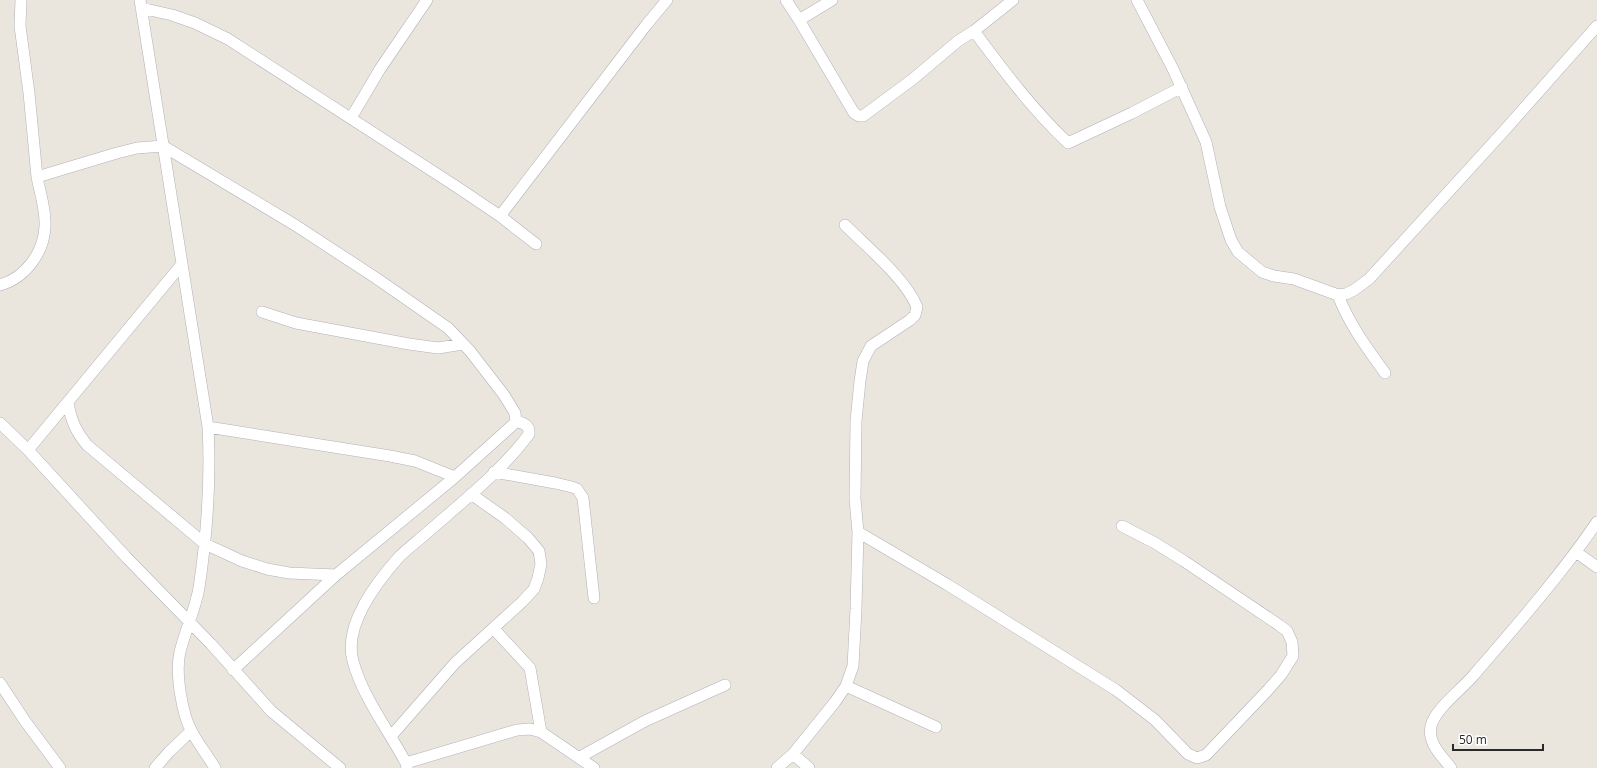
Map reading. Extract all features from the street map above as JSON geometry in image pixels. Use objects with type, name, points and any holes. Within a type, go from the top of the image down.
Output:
[{"type":"street","points":[[0,285],[10,282],[22,274],[32,263],[43,242],[46,227],[37,177],[29,94],[20,26],[20,0]]},
{"type":"street","points":[[352,118],[380,69],[426,0]]},
{"type":"street","points":[[500,216],[667,0]]},
{"type":"street","points":[[786,0],[854,113],[859,116],[863,116],[884,102],[913,80],[958,41],[974,31],[1013,0]]},
{"type":"street","points":[[799,20],[832,0]]},
{"type":"street","points":[[1137,0],[1182,87],[1206,142],[1220,208],[1231,240],[1238,252],[1262,272],[1294,280],[1338,295],[1346,294],[1354,290],[1369,279],[1504,132],[1597,26]]},
{"type":"street","points":[[216,768],[191,731],[181,697],[178,673],[180,652],[198,591],[205,544],[210,479],[208,427],[141,4],[195,23],[228,39],[352,118],[500,216],[536,244]]},
{"type":"street","points":[[974,31],[1014,85],[1068,143],[1132,113],[1182,87]]},
{"type":"street","points":[[37,177],[137,148],[164,146],[283,218],[370,274],[448,328],[463,344],[504,396],[515,413],[516,422]]},
{"type":"street","points":[[777,768],[793,754],[835,702],[846,686],[853,666],[858,532],[855,499],[856,421],[863,361],[871,346],[910,320],[915,315],[917,307],[912,295],[887,267],[845,225]]},
{"type":"street","points":[[28,450],[182,264]]},
{"type":"street","points":[[1338,295],[1346,315],[1365,346],[1385,373]]},
{"type":"street","points":[[262,312],[296,323],[409,344],[438,348],[463,344]]},
{"type":"street","points":[[68,403],[73,425],[78,435],[87,445],[205,544],[242,561],[267,569],[290,573],[336,575]]},
{"type":"street","points":[[233,670],[336,575],[455,477],[516,422],[522,422],[529,430],[529,434],[494,472],[471,494],[400,556],[378,585],[358,615],[351,639],[353,660],[371,703],[392,735],[407,766],[518,730],[530,730],[541,732],[594,768]]},
{"type":"street","points":[[0,423],[28,450],[271,711],[340,768]]},
{"type":"street","points":[[208,427],[415,461],[455,477]]},
{"type":"street","points":[[494,472],[555,483],[577,489],[582,498],[594,598]]},
{"type":"street","points":[[392,735],[455,663],[494,629],[534,589],[538,578],[541,564],[538,551],[528,538],[505,518],[471,494]]},
{"type":"street","points":[[1451,768],[1434,745],[1430,736],[1433,718],[1472,678],[1530,610],[1576,552],[1597,522]]},
{"type":"street","points":[[858,532],[948,585],[1116,690],[1155,720],[1188,754],[1197,758],[1206,755],[1281,675],[1293,656],[1292,642],[1287,631],[1279,625],[1156,543],[1122,526]]},
{"type":"street","points":[[1576,552],[1597,567]]},
{"type":"street","points":[[494,629],[530,668],[541,732]]},
{"type":"street","points":[[0,683],[25,721],[60,768]]},
{"type":"street","points":[[580,758],[645,721],[726,685]]},
{"type":"street","points":[[846,686],[936,727]]},
{"type":"street","points":[[155,768],[191,731]]},
{"type":"street","points":[[793,754],[809,768]]}]
